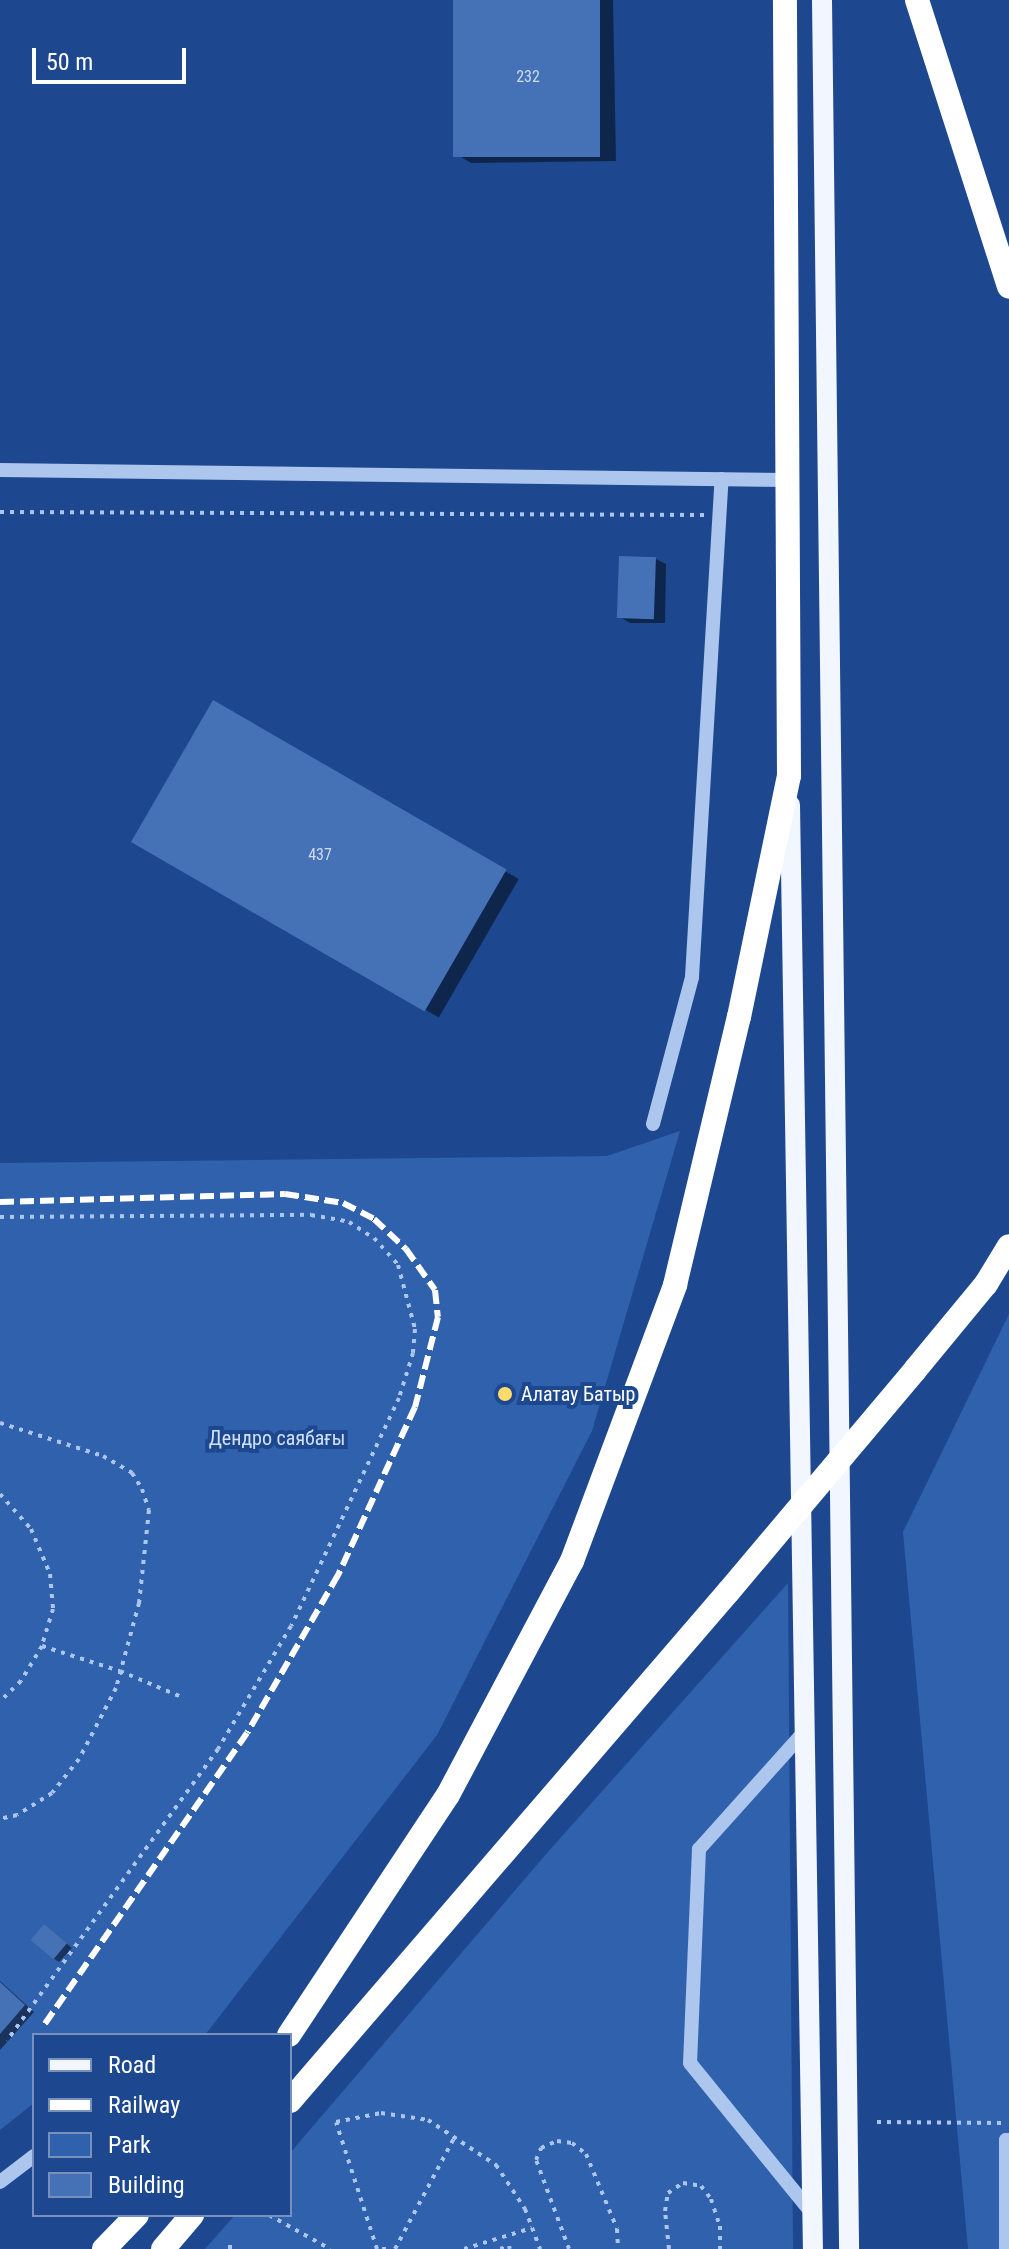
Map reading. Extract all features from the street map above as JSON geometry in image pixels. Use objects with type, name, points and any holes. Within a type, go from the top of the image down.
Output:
[{"type":"highway","points":[[290,2033],[448,1795],[572,1561],[675,1285],[739,1017],[789,776],[785,0]]},
{"type":"highway","points":[[917,0],[1009,287]]},
{"type":"highway","points":[[292,2099],[915,1370],[986,1284],[1009,1246]]},
{"type":"highway","points":[[104,2249],[135,2217]]},
{"type":"highway","points":[[163,2249],[190,2217]]},
{"type":"main road","points":[[822,0],[849,2249]]},
{"type":"main road","points":[[789,776],[813,2249]]},
{"type":"main road","points":[[811,2155],[848,2154]]},
{"type":"street","points":[[0,470],[788,480]]},
{"type":"street","points":[[653,1124],[692,977],[722,479]]},
{"type":"street","points":[[805,1731],[699,1849],[690,2063],[812,2213]]},
{"type":"street","points":[[1006,2249],[1006,2140],[1009,2140]]},
{"type":"street","points":[[0,2182],[32,2158]]},
{"type":"path","points":[[0,512],[720,515]]},
{"type":"path","points":[[0,1217],[311,1215],[349,1222],[374,1238],[398,1265],[415,1329],[413,1353],[399,1398],[291,1626],[218,1749],[7,2041]]},
{"type":"path","points":[[0,1423],[103,1456],[132,1473],[142,1489],[149,1510],[139,1603],[116,1688],[79,1759],[52,1793],[17,1815],[0,1819]]},
{"type":"path","points":[[0,1494],[31,1529],[50,1574],[53,1609],[42,1646],[21,1681],[0,1701]]},
{"type":"path","points":[[42,1646],[120,1671],[184,1698]]},
{"type":"path","points":[[388,2249],[379,2249],[336,2122],[381,2113],[428,2120],[455,2136],[496,2165],[525,2209],[540,2249]]},
{"type":"path","points":[[877,2122],[1009,2123]]},
{"type":"path","points":[[395,2249],[455,2136]]},
{"type":"path","points":[[569,2249],[536,2160],[541,2148],[557,2141],[572,2143],[586,2154],[617,2229],[618,2249]]},
{"type":"path","points":[[669,2249],[665,2211],[668,2193],[683,2183],[701,2186],[711,2199],[720,2226],[720,2249]]},
{"type":"path","points":[[273,2217],[330,2249]]},
{"type":"path","points":[[464,2249],[532,2228]]},
{"type":"path","points":[[230,2239],[230,2249]]},
{"type":"path","points":[[500,2249],[509,2246],[510,2249]]},
{"type":"green space","name":"Дендро саябағы","points":[[680,1131],[592,1431],[437,1735],[207,2033],[32,2033],[32,2105],[0,2130],[0,1163],[607,1156]]},
{"type":"green space","points":[[1009,1314],[1009,2249],[968,2249],[903,1532]]},
{"type":"green space","points":[[788,1583],[793,2249],[205,2249],[233,2217],[292,2217],[292,2151],[547,1853]]},
{"type":"building","points":[[453,0],[600,0],[600,157],[453,157]]},
{"type":"building","points":[[619,556],[656,557],[654,619],[617,618]]},
{"type":"building","points":[[213,700],[507,869],[425,1012],[131,842]]},
{"type":"building","points":[[44,1924],[67,1943],[53,1959],[31,1940]]},
{"type":"building","points":[[0,1982],[25,2005],[0,2034]]},
{"type":"railway","points":[[0,1202],[285,1194],[343,1203],[374,1219],[406,1249],[435,1290],[438,1317],[415,1407],[338,1575],[247,1733],[42,2028]]},
{"type":"place","name":"Алатау Батыр","points":[[505,1394]]}]
